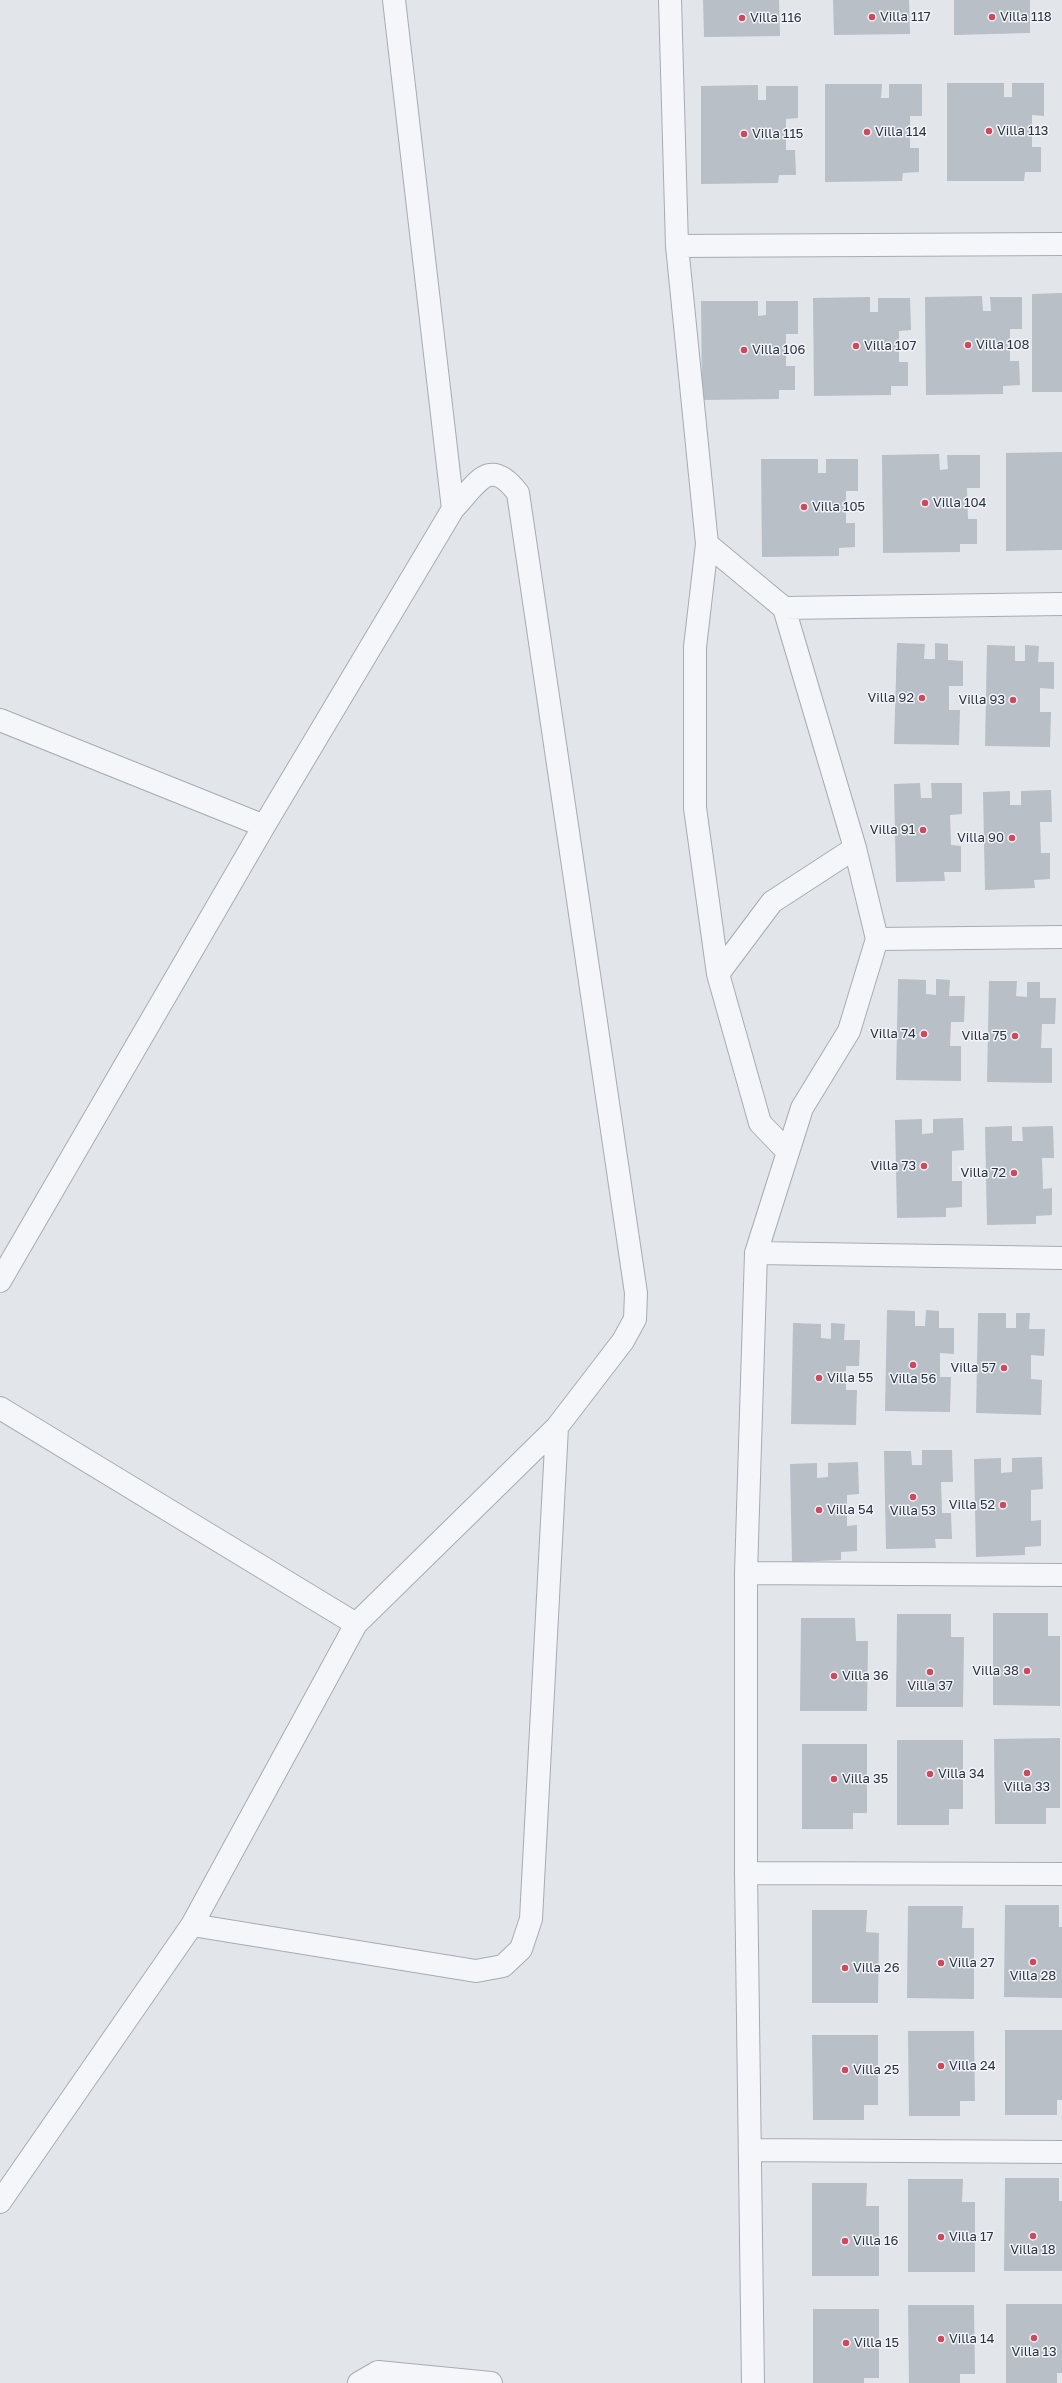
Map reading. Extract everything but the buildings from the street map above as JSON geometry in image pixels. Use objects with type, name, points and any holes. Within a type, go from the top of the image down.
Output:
[{"type":"street","points":[[394,0],[453,509]]},
{"type":"street","points":[[670,0],[676,246],[707,544],[695,647],[695,808],[718,974],[760,1123],[788,1152]]},
{"type":"street","points":[[676,246],[1062,244]]},
{"type":"street","points":[[0,1281],[264,826],[453,509],[486,475],[498,474],[507,478],[518,492],[636,1293],[635,1319],[623,1341],[557,1426],[356,1624],[192,1925],[0,2202]]},
{"type":"street","points":[[707,544],[784,608],[855,848],[877,939],[849,1032],[802,1108],[756,1253],[746,1573],[746,1873],[753,2383]]},
{"type":"street","points":[[784,608],[1062,604]]},
{"type":"street","points":[[0,720],[264,826]]},
{"type":"street","points":[[718,974],[772,902],[855,848]]},
{"type":"street","points":[[877,939],[1062,937]]},
{"type":"street","points":[[756,1253],[1062,1258]]},
{"type":"street","points":[[0,1408],[356,1624]]},
{"type":"street","points":[[192,1925],[476,1970],[503,1966],[520,1949],[531,1919],[557,1426]]},
{"type":"street","points":[[746,1573],[1062,1575]]},
{"type":"street","points":[[746,1873],[1062,1874]]},
{"type":"street","points":[[750,2150],[1062,2152]]},
{"type":"street","points":[[359,2383],[378,2372],[491,2383]]},
{"type":"place","name":"Villa 117","points":[[872,17]]},
{"type":"place","name":"Villa 118","points":[[992,17]]},
{"type":"place","name":"Villa 116","points":[[742,18]]},
{"type":"place","name":"Villa 113","points":[[989,131]]},
{"type":"place","name":"Villa 114","points":[[867,132]]},
{"type":"place","name":"Villa 115","points":[[744,134]]},
{"type":"place","name":"Villa 108","points":[[968,345]]},
{"type":"place","name":"Villa 107","points":[[856,346]]},
{"type":"place","name":"Villa 106","points":[[744,350]]},
{"type":"place","name":"Villa 104","points":[[925,503]]},
{"type":"place","name":"Villa 105","points":[[804,507]]},
{"type":"place","name":"Villa 92","points":[[922,698]]},
{"type":"place","name":"Villa 93","points":[[1013,700]]},
{"type":"place","name":"Villa 91","points":[[923,830]]},
{"type":"place","name":"Villa 90","points":[[1012,838]]},
{"type":"place","name":"Villa 74","points":[[924,1034]]},
{"type":"place","name":"Villa 75","points":[[1015,1036]]},
{"type":"place","name":"Villa 73","points":[[924,1166]]},
{"type":"place","name":"Villa 72","points":[[1014,1173]]},
{"type":"place","name":"Villa 56","points":[[913,1365]]},
{"type":"place","name":"Villa 57","points":[[1004,1368]]},
{"type":"place","name":"Villa 55","points":[[819,1378]]},
{"type":"place","name":"Villa 53","points":[[913,1497]]},
{"type":"place","name":"Villa 52","points":[[1003,1505]]},
{"type":"place","name":"Villa 54","points":[[819,1510]]},
{"type":"place","name":"Villa 38","points":[[1027,1671]]},
{"type":"place","name":"Villa 37","points":[[930,1672]]},
{"type":"place","name":"Villa 36","points":[[834,1676]]},
{"type":"place","name":"Villa 33","points":[[1027,1773]]},
{"type":"place","name":"Villa 34","points":[[930,1774]]},
{"type":"place","name":"Villa 35","points":[[834,1779]]},
{"type":"place","name":"Villa 28","points":[[1033,1962]]},
{"type":"place","name":"Villa 27","points":[[941,1963]]},
{"type":"place","name":"Villa 26","points":[[845,1968]]},
{"type":"place","name":"Villa 24","points":[[941,2066]]},
{"type":"place","name":"Villa 25","points":[[845,2070]]},
{"type":"place","name":"Villa 18","points":[[1033,2236]]},
{"type":"place","name":"Villa 17","points":[[941,2237]]},
{"type":"place","name":"Villa 16","points":[[845,2241]]},
{"type":"place","name":"Villa 13","points":[[1034,2338]]},
{"type":"place","name":"Villa 14","points":[[941,2339]]},
{"type":"place","name":"Villa 15","points":[[846,2343]]}]
